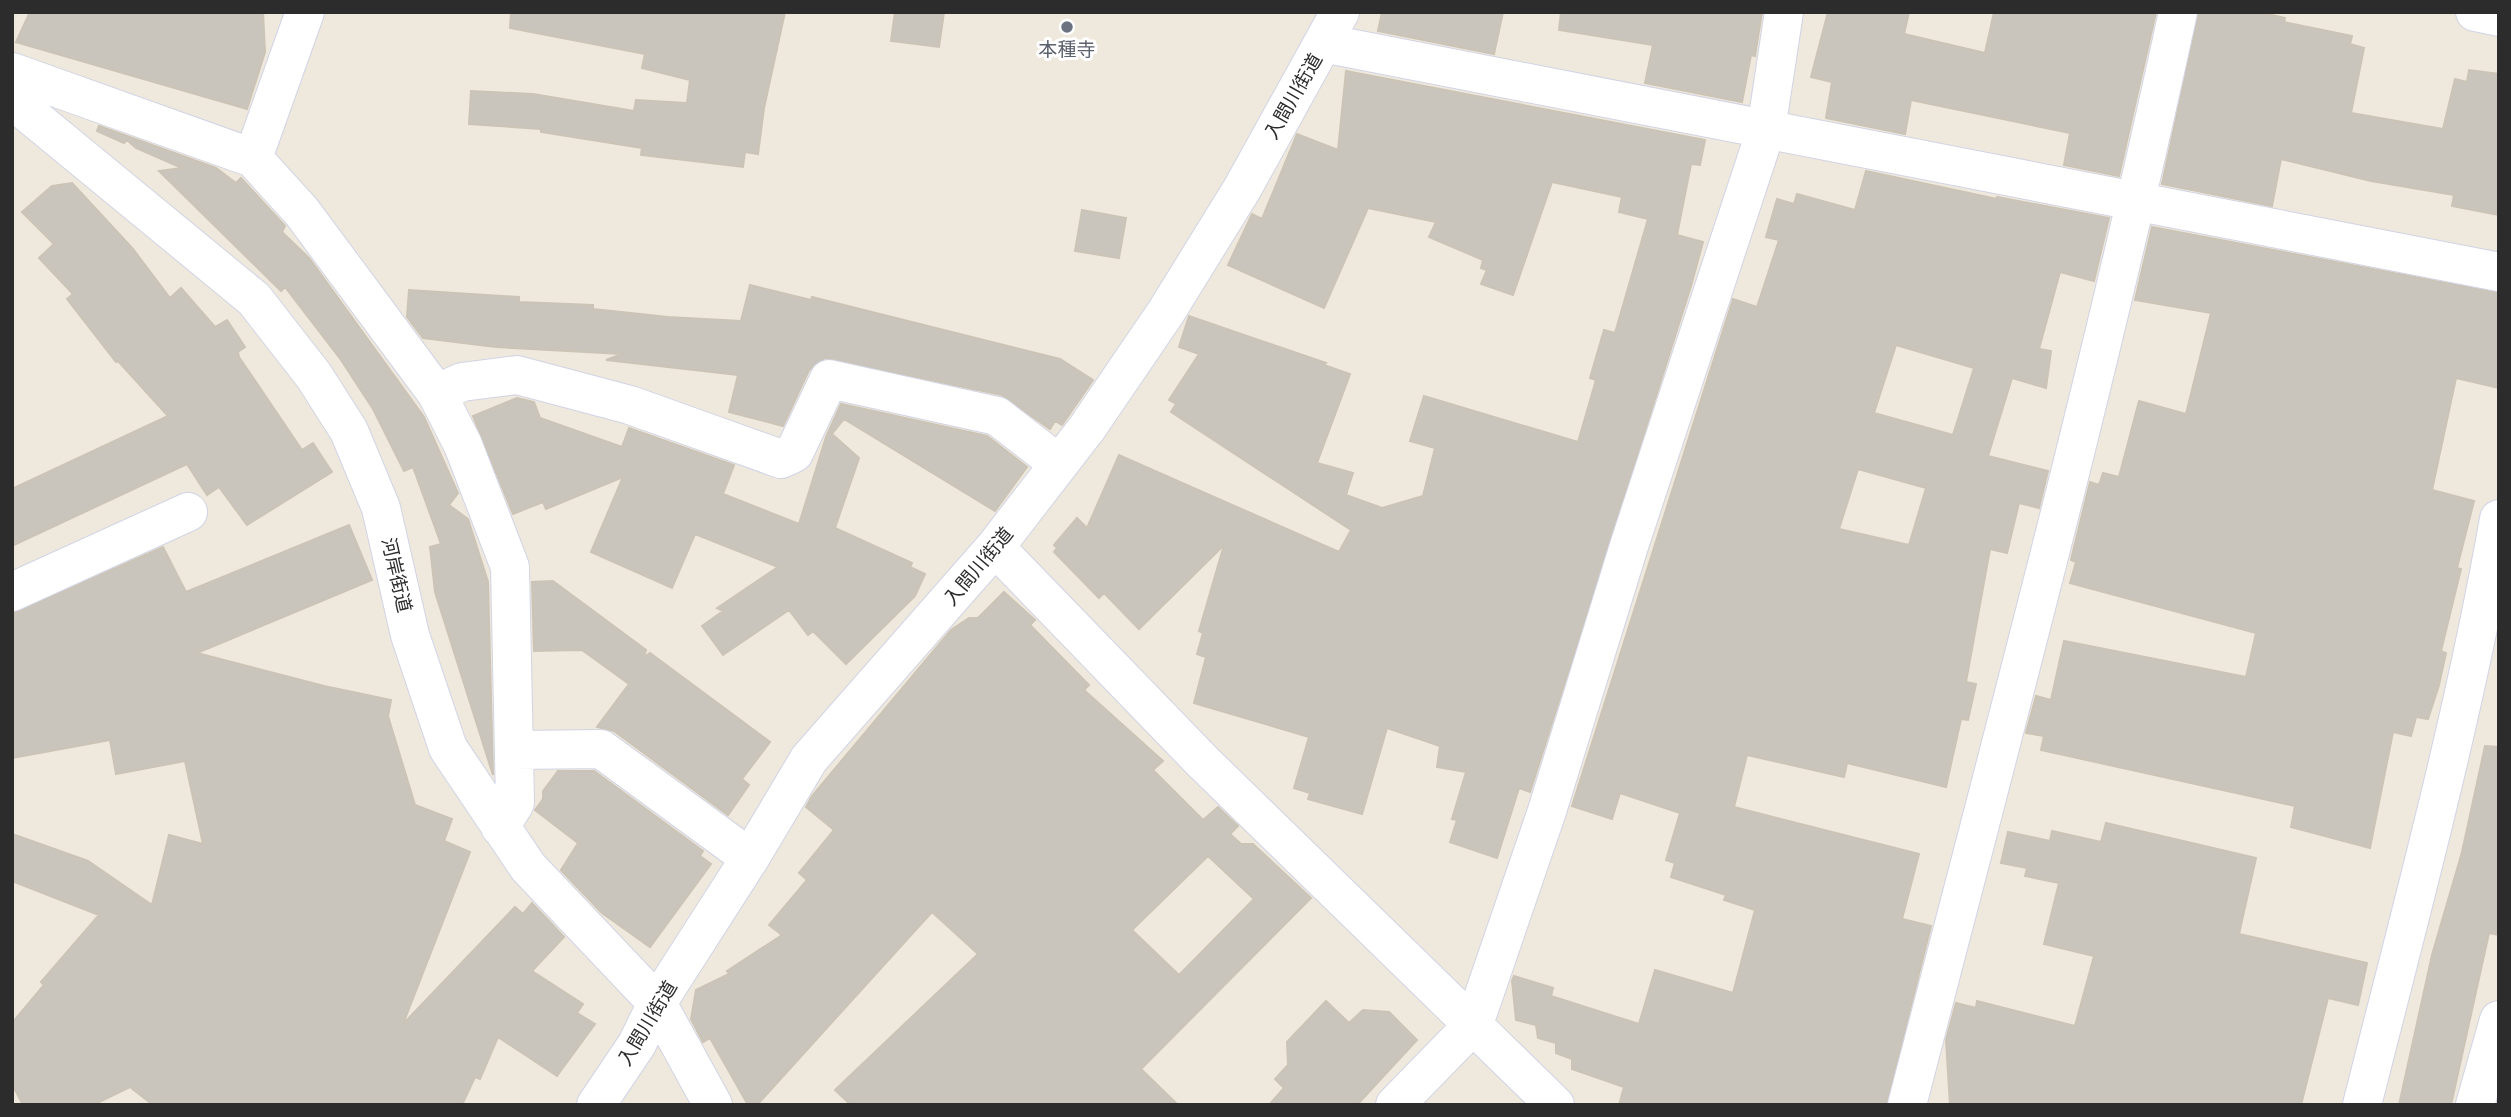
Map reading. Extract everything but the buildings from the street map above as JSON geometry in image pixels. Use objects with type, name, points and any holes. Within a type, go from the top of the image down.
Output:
[{"type":"street","points":[[253,158],[305,12]]},
{"type":"street","points":[[1395,1105],[1474,1024],[1547,811],[1629,546],[1766,130],[1784,12]]},
{"type":"street","points":[[1907,1105],[2138,200],[2178,12]]},
{"type":"street","points":[[2475,12],[2499,17]]},
{"type":"street","points":[[1331,27],[1766,130],[2499,272]]},
{"type":"street","name":"入間川街道","points":[[596,1105],[637,1044],[657,1003],[750,858],[809,759],[995,547],[1059,464],[1166,312],[1242,190],[1331,27]]},
{"type":"street","points":[[12,72],[253,158],[302,212],[437,394],[463,445],[510,568],[515,803],[500,827]]},
{"type":"street","name":"河岸街道","points":[[12,100],[254,299],[314,376],[349,431],[381,508],[410,635],[448,748],[528,867],[657,1003],[713,1105]]},
{"type":"street","points":[[437,394],[461,382],[517,375],[630,405],[781,459],[794,453],[830,379],[997,416],[1059,464]]},
{"type":"street","points":[[12,592],[188,512]]},
{"type":"street","points":[[2362,1105],[2491,614],[2499,519]]},
{"type":"street","points":[[995,547],[1203,762],[1555,1105]]},
{"type":"street","points":[[514,750],[601,749],[750,858]]},
{"type":"street","points":[[2475,1105],[2496,1039]]},
{"type":"place","name":"本種寺","points":[[1067,27]]}]
